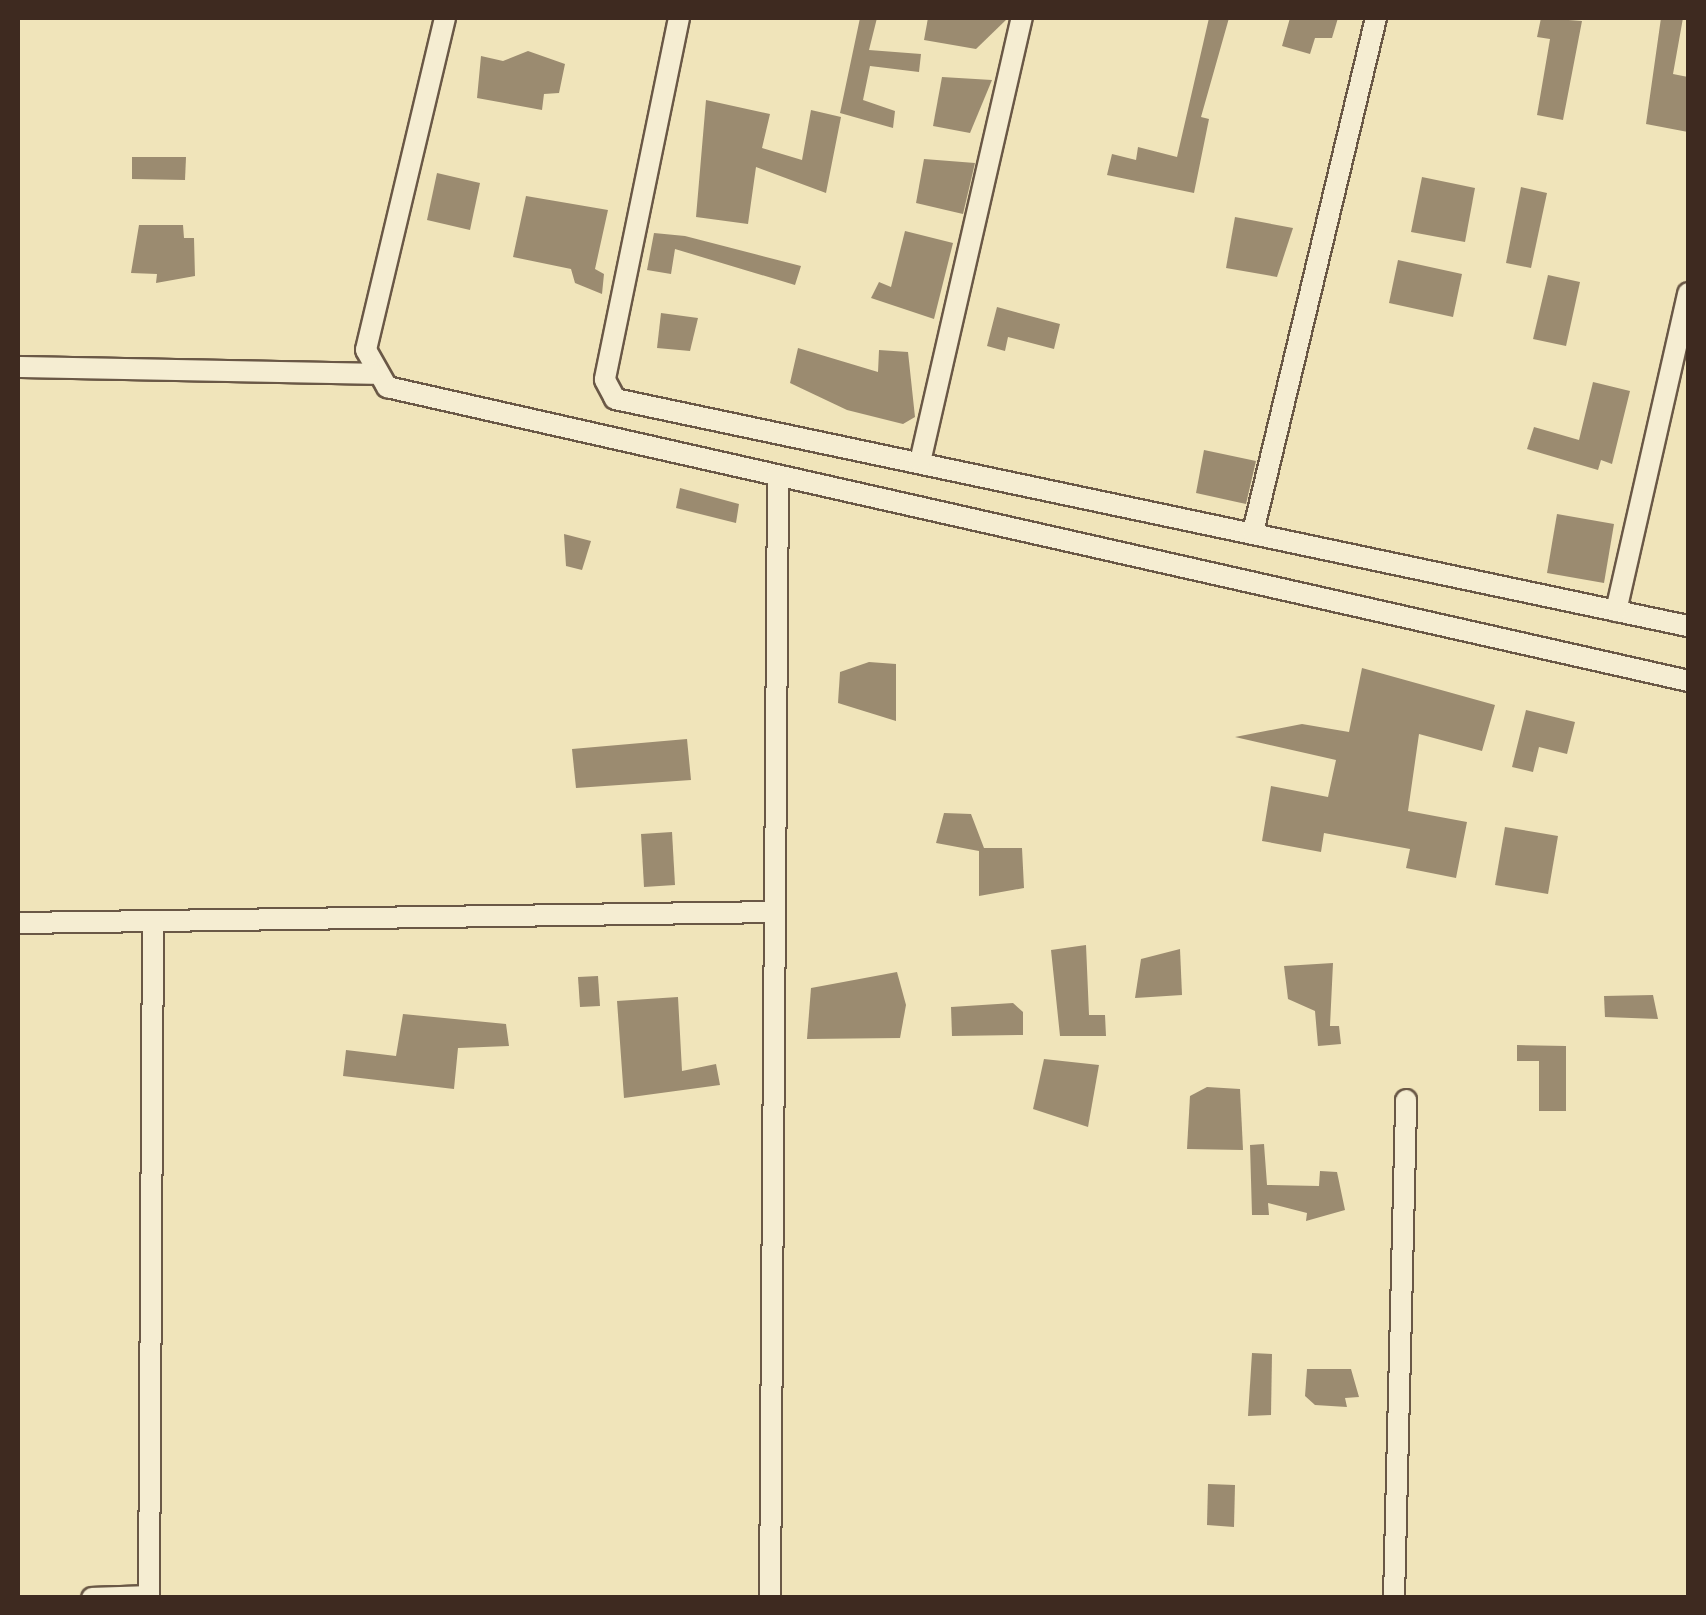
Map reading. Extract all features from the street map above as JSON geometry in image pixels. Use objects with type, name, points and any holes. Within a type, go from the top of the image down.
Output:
[{"type":"street","points":[[372,374],[373,312],[445,18]]},
{"type":"street","points":[[679,18],[610,390],[615,398],[1688,626]]},
{"type":"street","points":[[920,462],[1022,18]]},
{"type":"street","points":[[1252,532],[1376,18]]},
{"type":"street","points":[[1616,611],[1688,293]]},
{"type":"street","points":[[18,368],[372,374],[416,396],[1688,681]]},
{"type":"street","points":[[770,1598],[778,476]]},
{"type":"street","points":[[18,923],[775,912]]},
{"type":"street","points":[[92,1598],[149,1597],[154,921]]},
{"type":"street","points":[[1394,1598],[1406,1100]]},
{"type":"building","points":[[860,18],[877,18],[869,50],[921,54],[919,72],[870,66],[863,100],[895,111],[893,128],[840,113]]},
{"type":"building","points":[[928,18],[1008,18],[976,49],[924,40]]},
{"type":"building","points":[[1209,18],[1229,18],[1201,117],[1209,119],[1194,193],[1107,175],[1112,154],[1136,160],[1138,147],[1177,157]]},
{"type":"building","points":[[1290,18],[1338,18],[1332,38],[1315,38],[1310,54],[1282,46]]},
{"type":"building","points":[[1541,18],[1582,21],[1563,120],[1537,115],[1550,39],[1537,37]]},
{"type":"building","points":[[1661,18],[1683,18],[1673,74],[1688,77],[1688,132],[1646,124]]},
{"type":"building","points":[[528,51],[565,64],[559,93],[544,94],[542,110],[477,98],[481,56],[503,61]]},
{"type":"building","points":[[942,77],[992,80],[970,133],[933,126]]},
{"type":"building","points":[[706,100],[770,114],[762,148],[802,160],[811,110],[841,117],[826,193],[756,167],[748,224],[696,217]]},
{"type":"building","points":[[132,157],[186,157],[185,180],[132,179]]},
{"type":"building","points":[[924,159],[975,163],[963,214],[916,203]]},
{"type":"building","points":[[437,173],[480,183],[470,230],[427,220]]},
{"type":"building","points":[[1422,177],[1475,188],[1465,242],[1411,232]]},
{"type":"building","points":[[1521,187],[1547,193],[1531,268],[1506,263]]},
{"type":"building","points":[[526,196],[608,210],[595,269],[604,274],[602,294],[575,283],[571,269],[513,257]]},
{"type":"building","points":[[1235,217],[1293,228],[1277,277],[1226,268]]},
{"type":"building","points":[[139,225],[183,225],[184,238],[194,238],[195,276],[156,283],[157,274],[131,273]]},
{"type":"building","points":[[905,231],[953,243],[934,319],[871,298],[879,282],[891,287]]},
{"type":"building","points":[[654,233],[685,236],[801,266],[795,285],[675,249],[671,274],[647,270]]},
{"type":"building","points":[[1398,260],[1462,274],[1453,317],[1389,303]]},
{"type":"building","points":[[1548,275],[1580,282],[1566,346],[1533,339]]},
{"type":"building","points":[[997,307],[1060,324],[1054,349],[1008,337],[1005,351],[987,346]]},
{"type":"building","points":[[661,313],[698,318],[690,351],[657,348]]},
{"type":"building","points":[[798,348],[878,372],[879,350],[908,352],[915,417],[903,424],[847,410],[790,383]]},
{"type":"building","points":[[1593,382],[1630,391],[1612,464],[1601,460],[1598,470],[1527,449],[1534,427],[1579,440]]},
{"type":"building","points":[[1204,450],[1256,461],[1246,504],[1196,493]]},
{"type":"building","points":[[680,488],[739,504],[736,523],[676,508]]},
{"type":"building","points":[[1557,514],[1614,524],[1604,583],[1547,573]]},
{"type":"building","points":[[564,534],[591,541],[582,570],[566,566]]},
{"type":"building","points":[[869,662],[896,664],[896,721],[838,703],[840,672]]},
{"type":"building","points":[[1362,668],[1495,705],[1482,751],[1419,734],[1408,811],[1467,822],[1456,878],[1406,868],[1410,849],[1324,833],[1321,852],[1262,841],[1271,786],[1328,797],[1336,760],[1235,737],[1302,724],[1349,732]]},
{"type":"building","points":[[1526,710],[1575,722],[1567,754],[1539,747],[1533,772],[1512,767]]},
{"type":"building","points":[[687,739],[691,780],[576,788],[572,749]]},
{"type":"building","points":[[944,813],[971,814],[984,848],[1022,848],[1024,888],[979,896],[979,851],[936,843]]},
{"type":"building","points":[[1505,827],[1558,836],[1548,894],[1495,885]]},
{"type":"building","points":[[672,832],[675,885],[644,887],[641,834]]},
{"type":"building","points":[[1086,945],[1089,1015],[1105,1015],[1106,1036],[1060,1036],[1051,950]]},
{"type":"building","points":[[1180,949],[1182,995],[1135,998],[1141,959]]},
{"type":"building","points":[[1333,963],[1330,1026],[1339,1026],[1341,1044],[1318,1046],[1315,1011],[1288,999],[1284,966]]},
{"type":"building","points":[[897,972],[906,1005],[900,1038],[807,1039],[811,988]]},
{"type":"building","points":[[598,976],[600,1006],[580,1007],[578,977]]},
{"type":"building","points":[[1653,995],[1658,1019],[1605,1017],[1604,996]]},
{"type":"building","points":[[678,997],[682,1071],[716,1064],[720,1085],[624,1098],[617,1001]]},
{"type":"building","points":[[1013,1003],[1023,1012],[1023,1035],[952,1036],[951,1007]]},
{"type":"building","points":[[403,1014],[506,1024],[509,1046],[458,1048],[454,1089],[343,1076],[346,1050],[396,1056]]},
{"type":"building","points":[[1517,1045],[1566,1046],[1566,1111],[1539,1111],[1539,1061],[1517,1061]]},
{"type":"building","points":[[1044,1059],[1099,1065],[1088,1127],[1033,1109]]},
{"type":"building","points":[[1207,1087],[1240,1089],[1243,1150],[1187,1149],[1190,1096]]},
{"type":"building","points":[[1264,1144],[1267,1185],[1319,1186],[1320,1171],[1337,1172],[1345,1210],[1306,1221],[1307,1213],[1268,1203],[1269,1215],[1252,1215],[1250,1145]]},
{"type":"building","points":[[1252,1353],[1272,1354],[1271,1415],[1248,1416]]},
{"type":"building","points":[[1307,1369],[1351,1369],[1359,1397],[1345,1398],[1347,1407],[1315,1405],[1305,1396]]},
{"type":"building","points":[[1208,1484],[1235,1485],[1234,1527],[1207,1525]]}]
